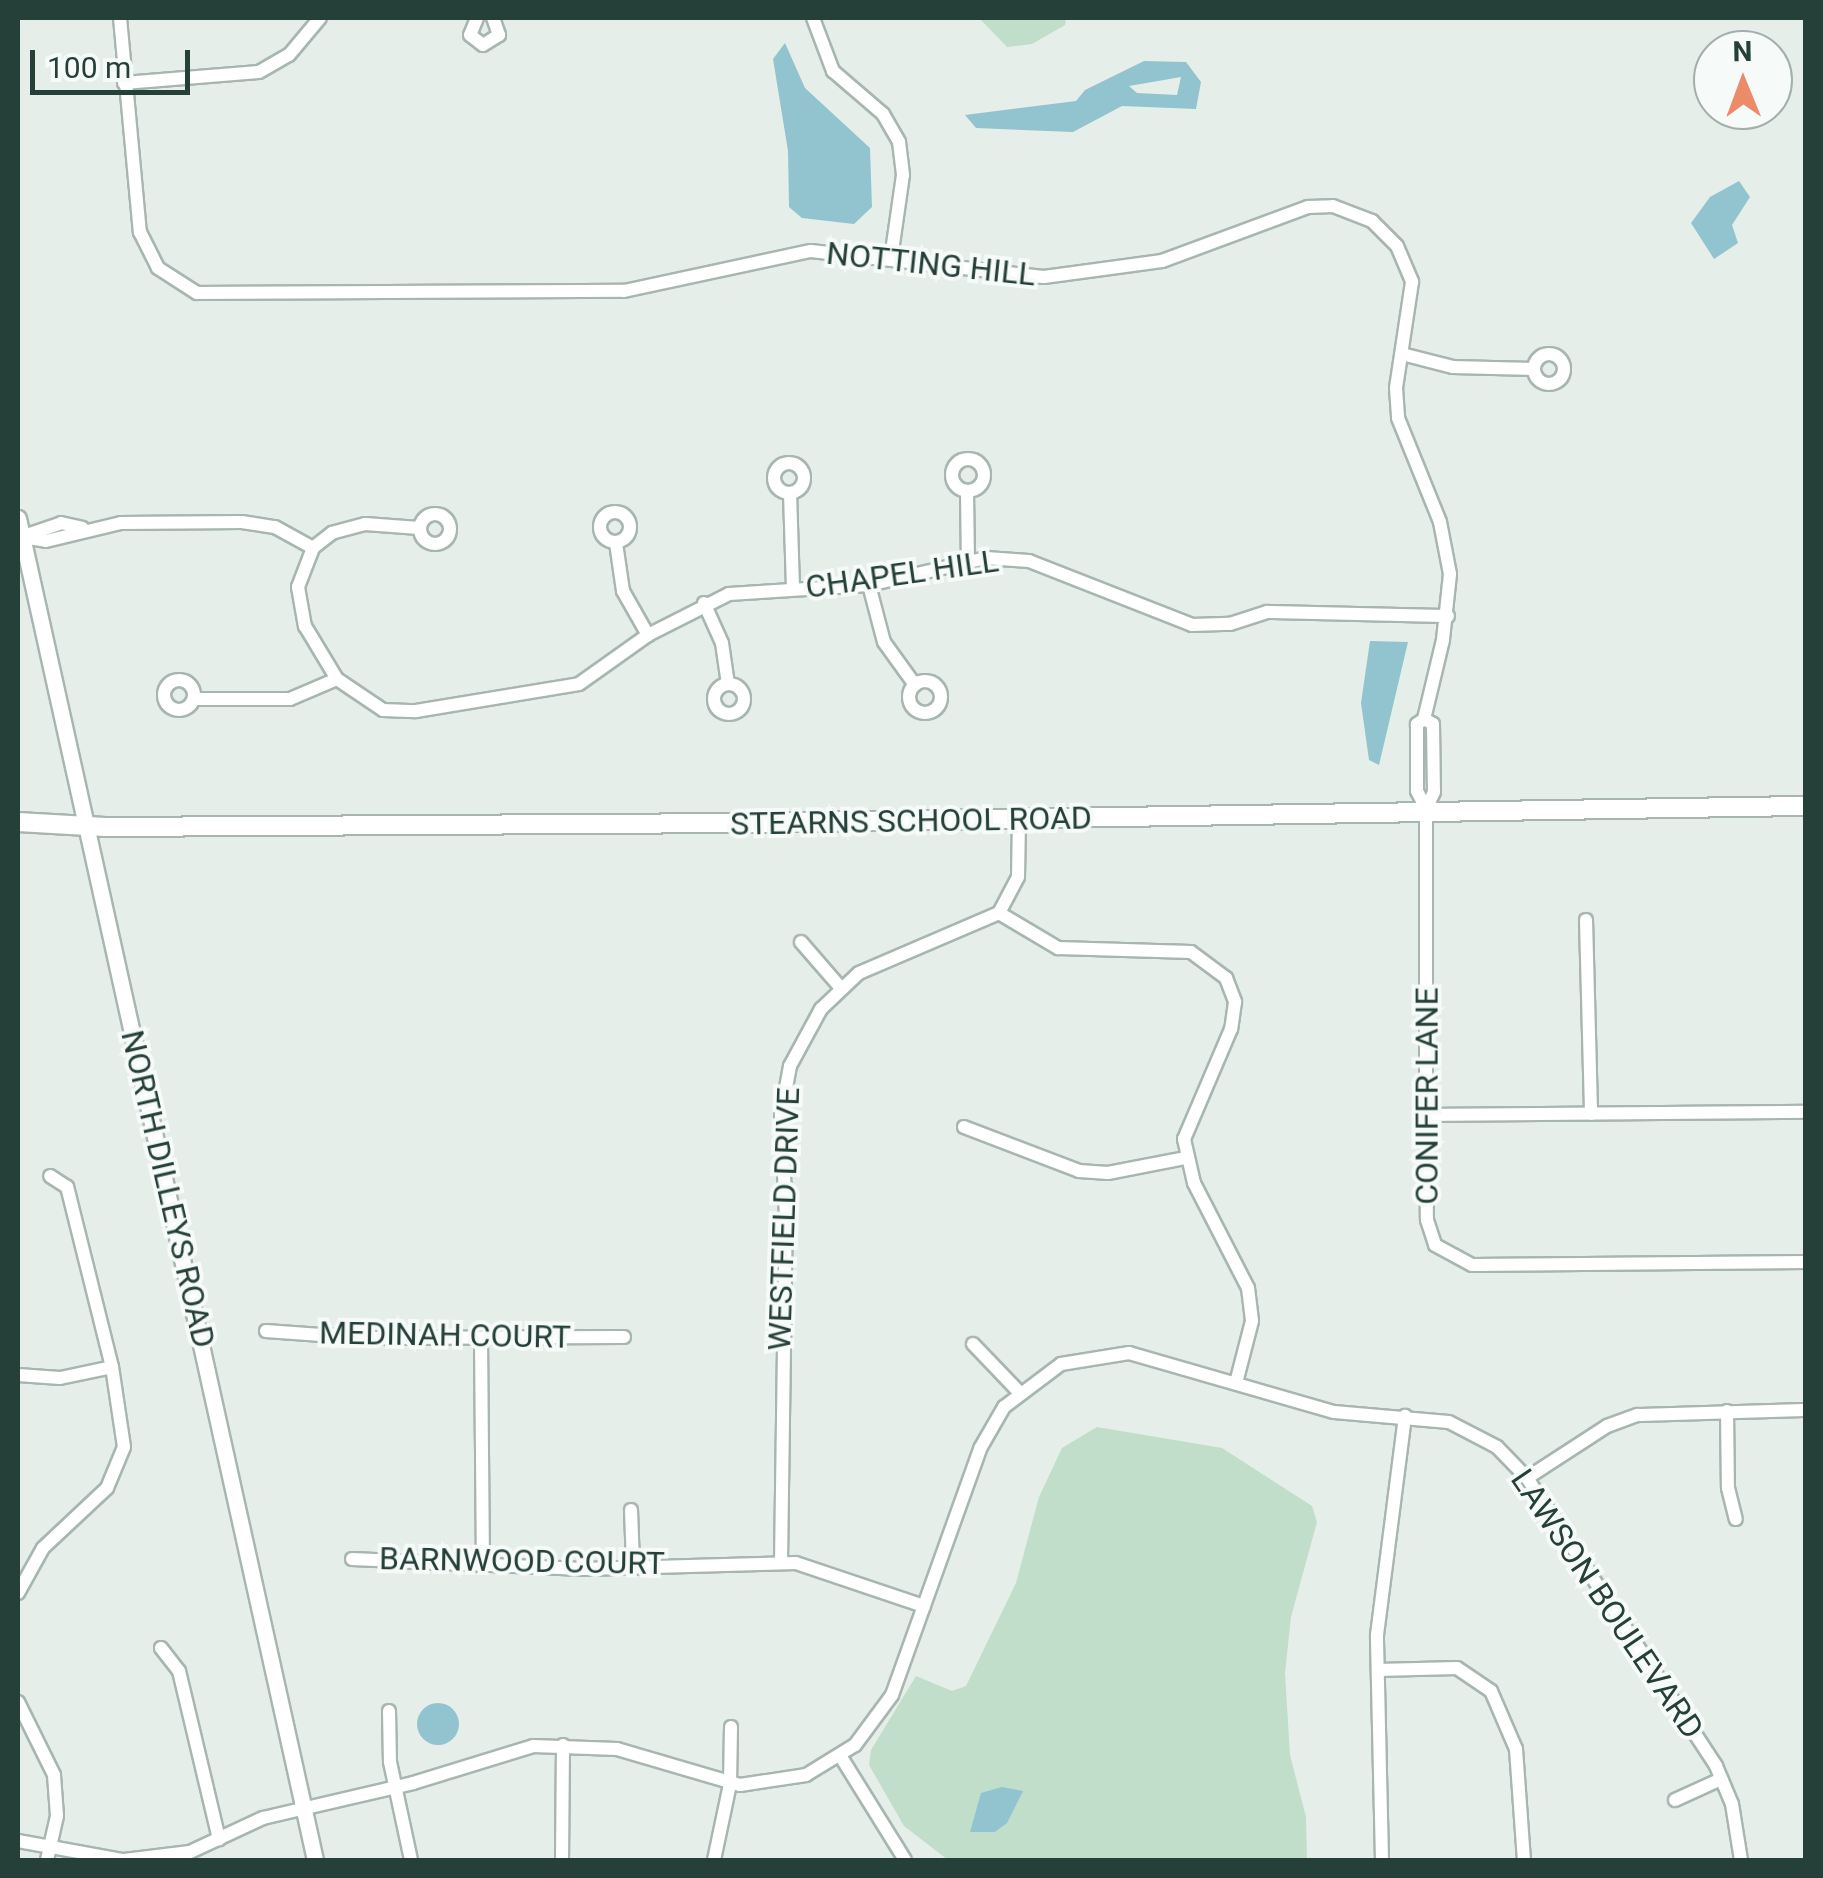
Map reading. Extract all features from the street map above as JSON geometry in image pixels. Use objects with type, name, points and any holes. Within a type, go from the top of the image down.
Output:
[{"type":"main road","name":"STEARNS SCHOOL ROAD","points":[[18,822],[86,827],[1019,820],[1426,809],[1806,806]]},
{"type":"street","name":"NOTTING HILL","points":[[120,18],[143,242],[167,277],[197,293],[616,292],[795,253],[892,258],[1047,277],[1162,261],[1296,209],[1333,206],[1372,221],[1403,256],[1413,306],[1402,354],[1398,418],[1444,536],[1448,616],[1424,719],[1417,724],[1417,791],[1426,809]]},
{"type":"street","points":[[124,84],[260,72],[289,55],[320,18]]},
{"type":"street","points":[[476,18],[470,36],[484,46],[499,35],[493,18]]},
{"type":"street","points":[[813,18],[833,71],[883,114],[899,142],[903,174],[892,258]]},
{"type":"street","points":[[1402,354],[1453,367],[1534,369]]},
{"type":"street","points":[[967,492],[968,560]]},
{"type":"street","points":[[790,493],[793,589]]},
{"type":"street","name":"NORTH DILLEYS ROAD","points":[[18,518],[315,1860]]},
{"type":"street","points":[[22,537],[62,523],[82,528],[242,522],[274,528],[314,548],[355,525],[420,528]]},
{"type":"street","points":[[616,543],[623,591],[648,635]]},
{"type":"street","name":"CHAPEL HILL","points":[[314,548],[300,578],[299,606],[337,679],[374,707],[416,711],[579,684],[648,635],[704,603],[740,592],[869,585],[968,560],[1029,561],[1192,625],[1230,624],[1267,612],[1448,616]]},
{"type":"street","points":[[869,585],[884,642],[915,686]]},
{"type":"street","points":[[704,603],[722,643],[728,684]]},
{"type":"street","points":[[194,699],[290,699],[337,679]]},
{"type":"street","name":"CONIFER LANE","points":[[1426,809],[1428,1229],[1443,1253],[1460,1263],[1806,1262]]},
{"type":"street","points":[[1019,820],[1018,877],[999,913],[1058,948],[1191,952],[1222,972],[1234,1016],[1188,1118],[1185,1158],[1248,1288],[1252,1321],[1236,1383]]},
{"type":"street","name":"WESTFIELD DRIVE","points":[[782,1562],[786,1216],[780,1115],[798,1048],[840,987],[893,954],[982,925],[999,913]]},
{"type":"street","points":[[1586,920],[1591,1114]]},
{"type":"street","points":[[801,942],[840,987]]},
{"type":"street","points":[[1426,1115],[1806,1112]]},
{"type":"street","points":[[964,1128],[1079,1171],[1108,1173],[1185,1158]]},
{"type":"street","points":[[18,1593],[43,1548],[96,1502],[114,1476],[124,1420],[67,1187],[50,1176]]},
{"type":"street","name":"MEDINAH COURT","points":[[266,1331],[482,1338],[624,1336]]},
{"type":"street","points":[[482,1338],[483,1561]]},
{"type":"street","points":[[973,1344],[1018,1391]]},
{"type":"street","name":"LAWSON BOULEVARD","points":[[18,1841],[49,1855],[124,1860],[174,1856],[303,1808],[394,1788],[504,1752],[563,1745],[617,1749],[730,1784],[789,1780],[841,1757],[892,1695],[988,1431],[1018,1391],[1061,1364],[1100,1354],[1148,1356],[1334,1412],[1406,1416],[1477,1434],[1526,1478],[1721,1778],[1741,1860]]},
{"type":"street","points":[[18,1375],[60,1378],[112,1367]]},
{"type":"street","points":[[1526,1478],[1607,1426],[1638,1414],[1806,1410]]},
{"type":"street","points":[[1728,1411],[1728,1488],[1736,1519]]},
{"type":"street","points":[[1382,1860],[1378,1670],[1406,1416]]},
{"type":"street","points":[[631,1510],[633,1564]]},
{"type":"street","name":"BARNWOOD COURT","points":[[352,1559],[483,1561],[583,1569],[633,1564],[782,1562],[827,1570],[924,1606]]},
{"type":"street","points":[[160,1648],[179,1671],[218,1840]]},
{"type":"street","points":[[1378,1670],[1457,1668],[1491,1691],[1516,1749],[1524,1860]]},
{"type":"street","points":[[18,1702],[54,1775],[49,1855]]},
{"type":"street","points":[[388,1711],[394,1788],[411,1860]]},
{"type":"street","points":[[714,1860],[730,1784],[731,1728]]},
{"type":"street","points":[[562,1860],[563,1745]]},
{"type":"street","points":[[841,1757],[905,1860]]},
{"type":"street","points":[[1675,1800],[1721,1778]]},
{"type":"green space","points":[[1066,18],[1065,25],[1032,44],[1007,47],[981,20]]},
{"type":"green space","points":[[1097,1427],[1222,1448],[1312,1506],[1317,1522],[1291,1617],[1285,1673],[1290,1755],[1306,1817],[1307,1860],[948,1860],[904,1826],[869,1765],[871,1750],[916,1676],[952,1691],[966,1686],[1016,1583],[1039,1497],[1062,1448]]},
{"type":"water","points":[[785,43],[805,88],[870,148],[872,207],[854,224],[802,218],[789,207],[788,151],[773,59]]},
{"type":"water","points":[[1144,61],[1186,62],[1201,82],[1196,109],[1122,106],[1073,132],[976,128],[965,115],[1076,101],[1085,90]],"holes":[[[1181,77],[1177,95],[1137,93],[1129,86]]]},
{"type":"water","points":[[1739,181],[1750,197],[1732,225],[1738,243],[1714,259],[1691,223],[1710,197]]},
{"type":"water","points":[[1370,641],[1408,642],[1379,765],[1369,760],[1361,703]]},
{"type":"water","points":[[438,1703],[453,1709],[459,1724],[453,1739],[438,1745],[423,1739],[417,1724],[423,1709]]},
{"type":"water","points":[[1002,1787],[1023,1791],[1007,1823],[995,1832],[970,1832],[981,1793]]}]
